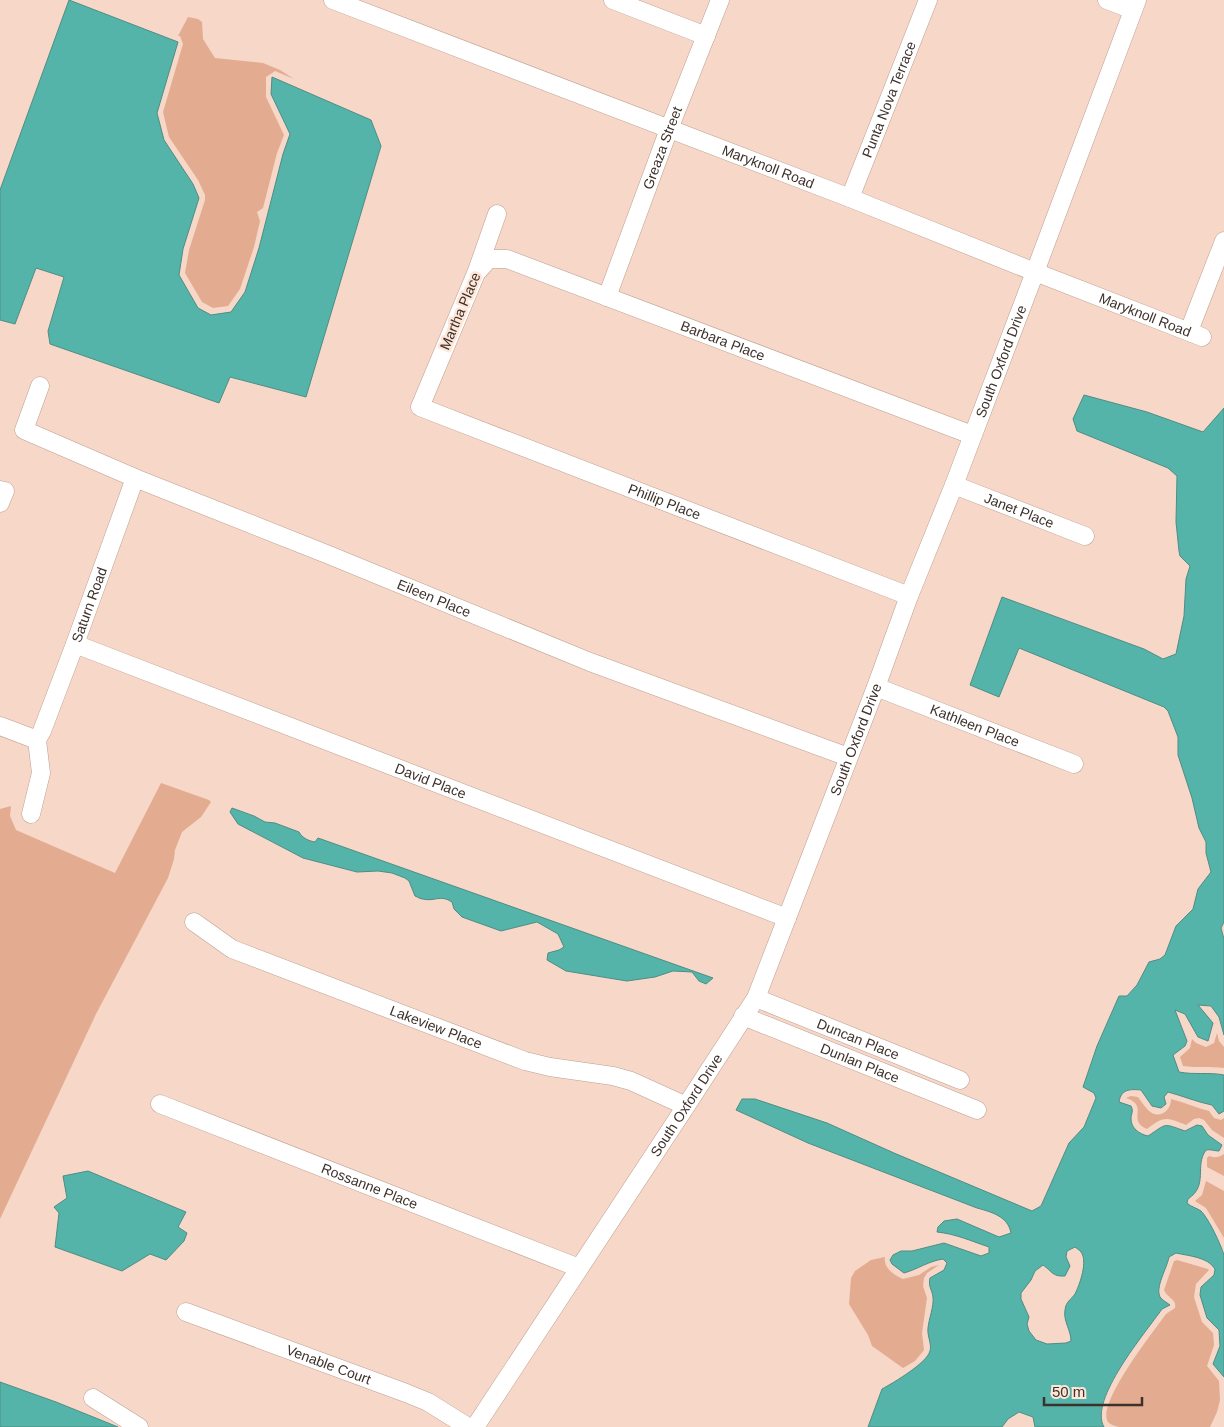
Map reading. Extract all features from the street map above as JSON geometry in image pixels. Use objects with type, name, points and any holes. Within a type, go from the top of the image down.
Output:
[{"type":"street","name":"Maryknoll Road","points":[[333,0],[850,198],[1195,334],[1224,241]]},
{"type":"street","points":[[613,0],[706,36]]},
{"type":"street","name":"Greaza Street","points":[[607,297],[669,129],[720,0]]},
{"type":"street","name":"Punta Nova Terrace","points":[[850,198],[928,0]]},
{"type":"street","points":[[1107,0],[1135,5]]},
{"type":"street","name":"South Oxford Drive","points":[[475,1427],[756,998],[876,687],[909,596],[954,485],[1135,5]]},
{"type":"street","name":"Martha Place","points":[[420,407],[477,271],[497,214]]},
{"type":"street","name":"Barbara Place","points":[[477,271],[489,259],[507,259],[972,435]]},
{"type":"street","name":"Eileen Place","points":[[40,386],[24,430],[135,478],[330,555],[590,662],[848,757]]},
{"type":"street","name":"Phillip Place","points":[[420,407],[909,596]]},
{"type":"street","name":"Saturn Road","points":[[39,735],[75,644],[135,478]]},
{"type":"street","name":"Janet Place","points":[[954,485],[1085,536]]},
{"type":"street","points":[[0,490],[5,491],[0,503]]},
{"type":"street","name":"David Place","points":[[75,644],[787,918]]},
{"type":"street","name":"Kathleen Place","points":[[876,687],[1074,764]]},
{"type":"street","points":[[0,726],[39,735],[41,773],[31,814]]},
{"type":"street","name":"Lakeview Place","points":[[194,922],[232,949],[525,1061],[550,1067],[613,1076],[686,1106]]},
{"type":"street","name":"Duncan Place","points":[[756,998],[960,1080]]},
{"type":"street","name":"Dunlan Place","points":[[743,1016],[977,1110]]},
{"type":"street","name":"Rossanne Place","points":[[160,1104],[579,1268]]},
{"type":"street","name":"Venable Court","points":[[186,1312],[406,1393],[428,1402],[468,1427]]},
{"type":"street","points":[[93,1398],[139,1427]]},
{"type":"shaded area","points":[[188,17],[202,22],[203,39],[215,58],[263,63],[280,70],[294,79],[275,71],[266,77],[266,97],[284,135],[277,153],[263,208],[257,212],[260,221],[254,247],[240,289],[228,306],[213,308],[202,302],[185,273],[189,250],[205,195],[198,180],[169,137],[163,112],[183,44],[180,36],[178,36]]},
{"type":"shaded area","points":[[161,783],[211,802],[201,817],[182,832],[168,878],[96,1014],[0,1219],[0,809],[11,806],[10,816],[16,830],[115,873]]},
{"type":"shaded area","points":[[1217,1033],[1219,1041],[1224,1047],[1224,1068],[1183,1066],[1180,1057],[1190,1048],[1192,1039],[1206,1047],[1214,1043]]},
{"type":"shaded area","points":[[1131,1096],[1138,1097],[1148,1110],[1156,1114],[1163,1113],[1169,1108],[1171,1099],[1209,1111],[1214,1118],[1221,1120],[1224,1118],[1224,1138],[1212,1130],[1204,1120],[1199,1118],[1186,1125],[1174,1120],[1165,1119],[1147,1129],[1138,1121],[1136,1105],[1133,1101],[1126,1098]]},
{"type":"shaded area","points":[[1224,1154],[1224,1176],[1207,1167],[1207,1158],[1209,1156],[1218,1157]]},
{"type":"shaded area","points":[[1206,1181],[1224,1191],[1224,1238],[1206,1208],[1195,1201],[1202,1195]]},
{"type":"shaded area","points":[[885,1257],[887,1268],[903,1279],[919,1275],[931,1267],[939,1265],[927,1273],[924,1278],[923,1286],[927,1298],[922,1333],[924,1350],[915,1361],[903,1368],[872,1346],[868,1335],[849,1304],[851,1278],[855,1271],[871,1260]]},
{"type":"shaded area","points":[[1177,1260],[1209,1270],[1196,1284],[1194,1297],[1202,1322],[1213,1333],[1214,1345],[1207,1366],[1219,1381],[1220,1400],[1217,1412],[1210,1427],[1119,1427],[1113,1425],[1108,1422],[1107,1413],[1110,1400],[1118,1384],[1166,1314],[1175,1308],[1175,1303],[1164,1290],[1174,1261]]},
{"type":"water","points":[[69,0],[178,42],[157,113],[164,140],[193,184],[199,198],[183,249],[179,275],[198,308],[211,315],[231,312],[245,292],[290,134],[271,94],[272,77],[371,120],[381,146],[306,397],[230,377],[219,403],[50,344],[48,331],[64,277],[36,268],[15,324],[0,320],[0,190]]},
{"type":"water","points":[[1084,395],[1147,412],[1203,432],[1224,408],[1224,922],[1221,928],[1224,939],[1224,1035],[1219,1017],[1211,1006],[1198,1005],[1213,1023],[1208,1041],[1198,1037],[1185,1014],[1175,1010],[1187,1041],[1185,1046],[1173,1055],[1179,1072],[1224,1075],[1224,1111],[1219,1114],[1212,1105],[1168,1092],[1164,1097],[1166,1104],[1161,1108],[1152,1106],[1141,1090],[1124,1092],[1119,1102],[1131,1106],[1132,1125],[1142,1134],[1148,1136],[1165,1126],[1185,1131],[1197,1125],[1202,1126],[1208,1135],[1222,1145],[1219,1151],[1206,1150],[1201,1162],[1198,1188],[1188,1199],[1187,1203],[1201,1211],[1204,1215],[1224,1255],[1224,1377],[1213,1364],[1220,1346],[1219,1330],[1207,1318],[1200,1295],[1201,1287],[1214,1275],[1215,1269],[1203,1259],[1176,1253],[1169,1257],[1159,1288],[1160,1297],[1170,1305],[1162,1309],[1132,1349],[1111,1384],[1104,1400],[1101,1415],[1104,1427],[1035,1427],[1033,1417],[1019,1412],[1008,1419],[1002,1427],[868,1427],[882,1389],[901,1378],[928,1356],[930,1346],[928,1328],[933,1301],[933,1294],[929,1284],[930,1278],[944,1270],[947,1263],[943,1259],[938,1260],[904,1273],[892,1264],[890,1260],[893,1255],[901,1251],[912,1251],[944,1243],[981,1256],[989,1253],[989,1247],[957,1236],[937,1232],[938,1227],[944,1221],[957,1219],[999,1237],[1011,1233],[1009,1227],[1003,1219],[993,1213],[808,1143],[736,1110],[742,1099],[755,1099],[827,1123],[1032,1211],[1041,1206],[1069,1143],[1084,1127],[1096,1098],[1094,1093],[1083,1087],[1097,1046],[1119,996],[1127,996],[1137,985],[1149,962],[1160,959],[1165,955],[1176,926],[1193,909],[1198,889],[1211,872],[1206,853],[1206,842],[1199,828],[1192,798],[1178,755],[1178,737],[1168,711],[1164,707],[1019,648],[999,697],[970,685],[1002,597],[1144,649],[1163,659],[1176,654],[1184,616],[1186,579],[1190,566],[1180,556],[1179,551],[1176,522],[1177,476],[1168,468],[1077,431],[1073,419]],"holes":[[[1075,1247],[1081,1252],[1084,1261],[1077,1290],[1065,1310],[1065,1318],[1071,1341],[1047,1344],[1036,1340],[1029,1331],[1027,1324],[1029,1317],[1021,1299],[1021,1293],[1035,1271],[1043,1265],[1055,1275],[1065,1276],[1070,1266],[1066,1257],[1067,1251]]]},
{"type":"water","points":[[232,808],[265,822],[275,823],[299,832],[310,841],[315,842],[318,838],[713,978],[706,984],[699,981],[692,972],[673,971],[655,977],[627,981],[566,971],[547,960],[548,953],[564,947],[558,934],[537,922],[501,931],[462,917],[454,909],[452,902],[448,900],[441,898],[427,900],[415,896],[409,881],[392,873],[378,871],[357,872],[303,858],[238,824],[230,812]]},
{"type":"water","points":[[88,1171],[186,1212],[178,1227],[187,1233],[184,1241],[166,1260],[150,1254],[122,1271],[55,1247],[59,1213],[54,1207],[67,1198],[63,1176]]},
{"type":"water","points":[[0,1382],[56,1402],[118,1427],[0,1427]]}]
